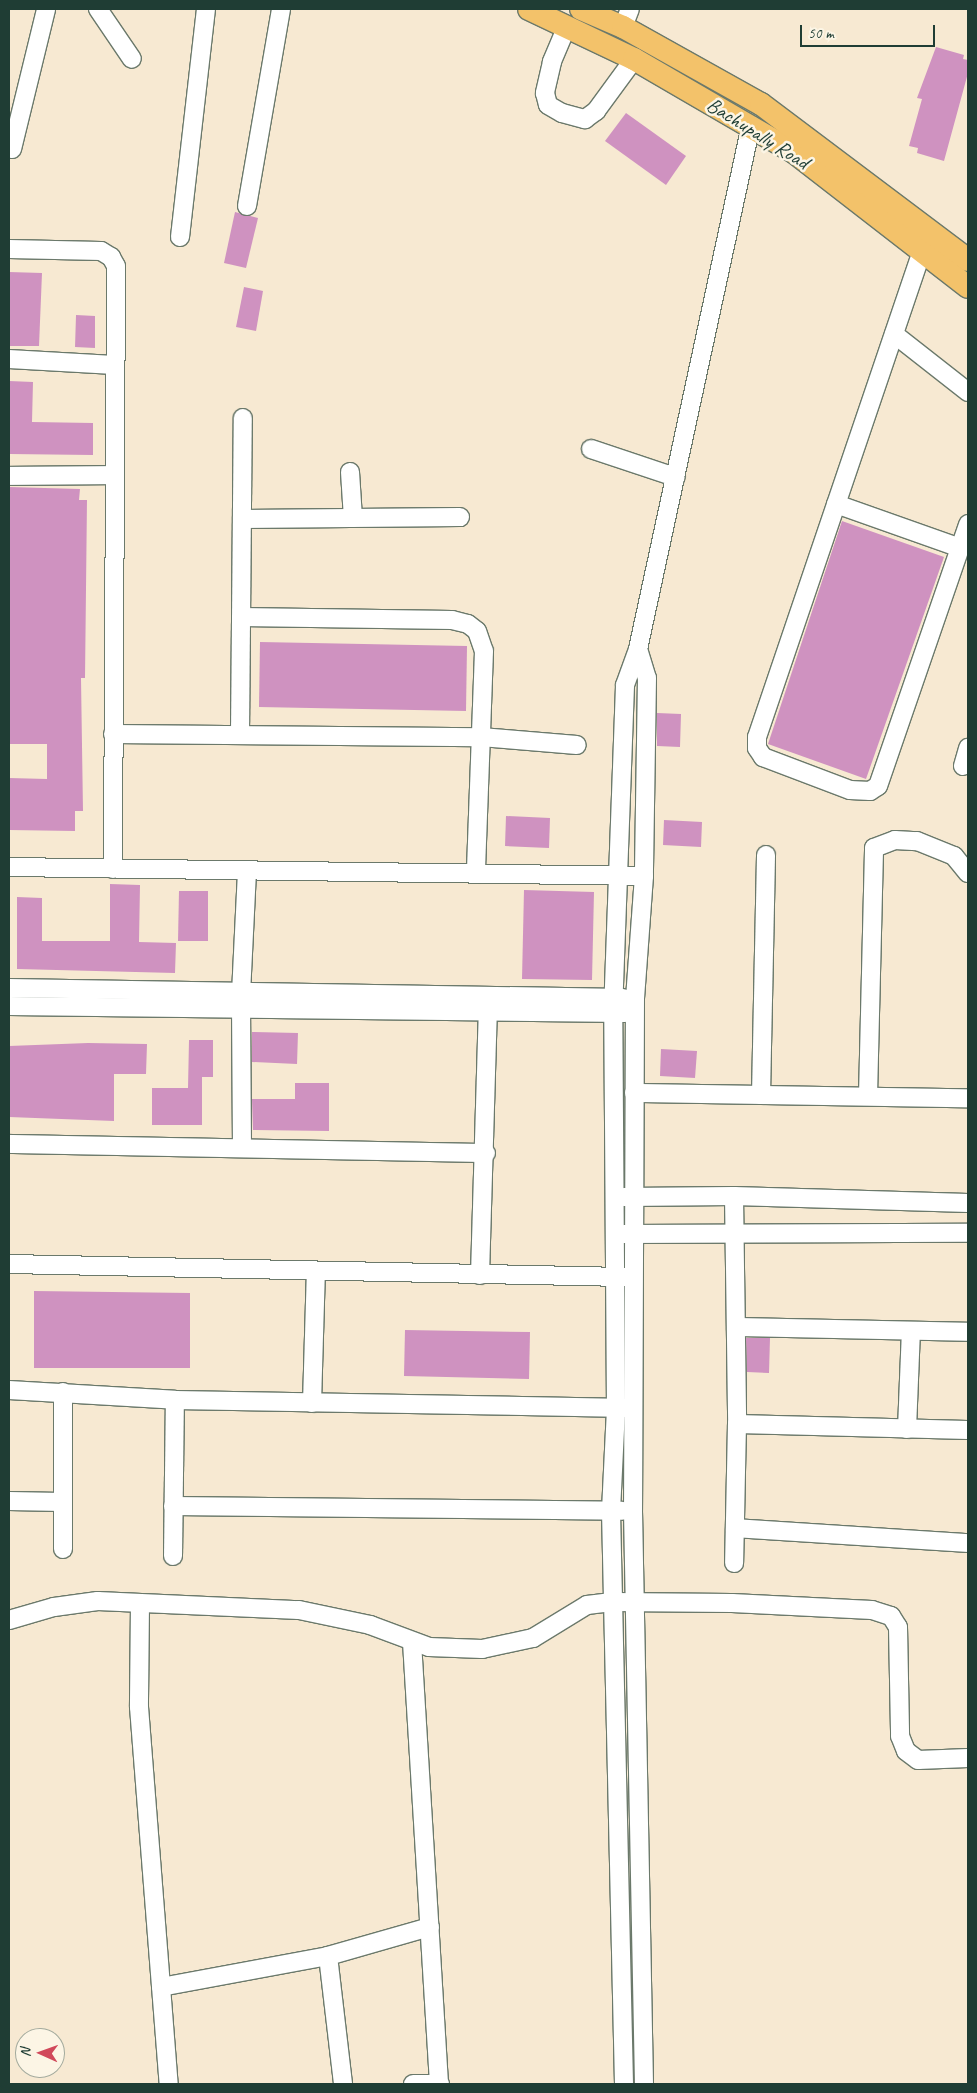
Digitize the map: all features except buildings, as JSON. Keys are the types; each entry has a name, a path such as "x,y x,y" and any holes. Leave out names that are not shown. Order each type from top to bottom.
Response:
{"main road":[{"name":"Bachupally Road","path":"530,9 634,59 751,125 794,152 968,287"},
{"name":"Bachupally Road","path":"581,9 626,18 761,104 968,260"}],"street":[{"path":"12,149 46,9"},
{"path":"98,9 132,59"},
{"path":"180,237 206,9"},
{"path":"247,206 281,9"},
{"path":"567,26 552,62 545,93 548,105 562,114 573,119 585,119 596,112 634,59"},
{"path":"624,2084 611,1511 616,1408 614,1233 616,1197 613,1006 625,685 638,649 751,125"},
{"path":"9,249 87,250 111,257 118,279 114,365 112,869"},
{"path":"922,251 757,737 757,748 763,757 850,790 870,791 878,786 968,524"},
{"path":"894,334 968,392"},
{"path":"9,360 114,365"},
{"path":"240,735 243,418"},
{"path":"591,449 675,477"},
{"path":"350,472 353,518"},
{"path":"9,476 114,475"},
{"path":"836,504 960,548"},
{"path":"242,519 460,517"},
{"path":"241,617 452,620 468,624 477,631 484,652 476,874"},
{"path":"638,649 647,678 644,876 635,1006 636,1198 633,1602 644,2084"},
{"path":"113,734 481,737 578,745"},
{"path":"963,766 968,748"},
{"path":"868,1096 874,848 895,840 917,841 954,856 968,872"},
{"path":"761,1095 766,855"},
{"path":"9,867 644,876"},
{"path":"242,1148 241,1002 247,870"},
{"path":"9,988 241,1002"},
{"path":"9,1006 241,1002 635,1006"},
{"path":"480,1275 486,1153 489,1005"},
{"path":"634,1093 968,1098"},
{"path":"9,1144 486,1153"},
{"path":"616,1197 734,1196 968,1203"},
{"path":"734,1196 737,1424 734,1563"},
{"path":"614,1233 635,1235 968,1233"},
{"path":"9,1264 635,1277"},
{"path":"312,1402 316,1271"},
{"path":"736,1327 968,1332"},
{"path":"907,1428 911,1331"},
{"path":"9,1390 175,1400 635,1408"},
{"path":"63,1392 63,1549"},
{"path":"173,1556 175,1400"},
{"path":"737,1424 968,1430"},
{"path":"9,1501 62,1502"},
{"path":"174,1506 633,1511"},
{"path":"735,1528 968,1543"},
{"path":"9,1620 54,1607 98,1601 314,1612 370,1625 428,1648 459,1649 507,1645 549,1630 587,1605 612,1602 850,1609 891,1616 898,1627 900,1736 906,1751 918,1760 968,1758"},
{"path":"140,1604 139,1707 169,2084"},
{"path":"412,1642 440,2083 413,2084"},
{"path":"161,1987 328,1956 430,1927"},
{"path":"328,1956 343,2084"}]}
